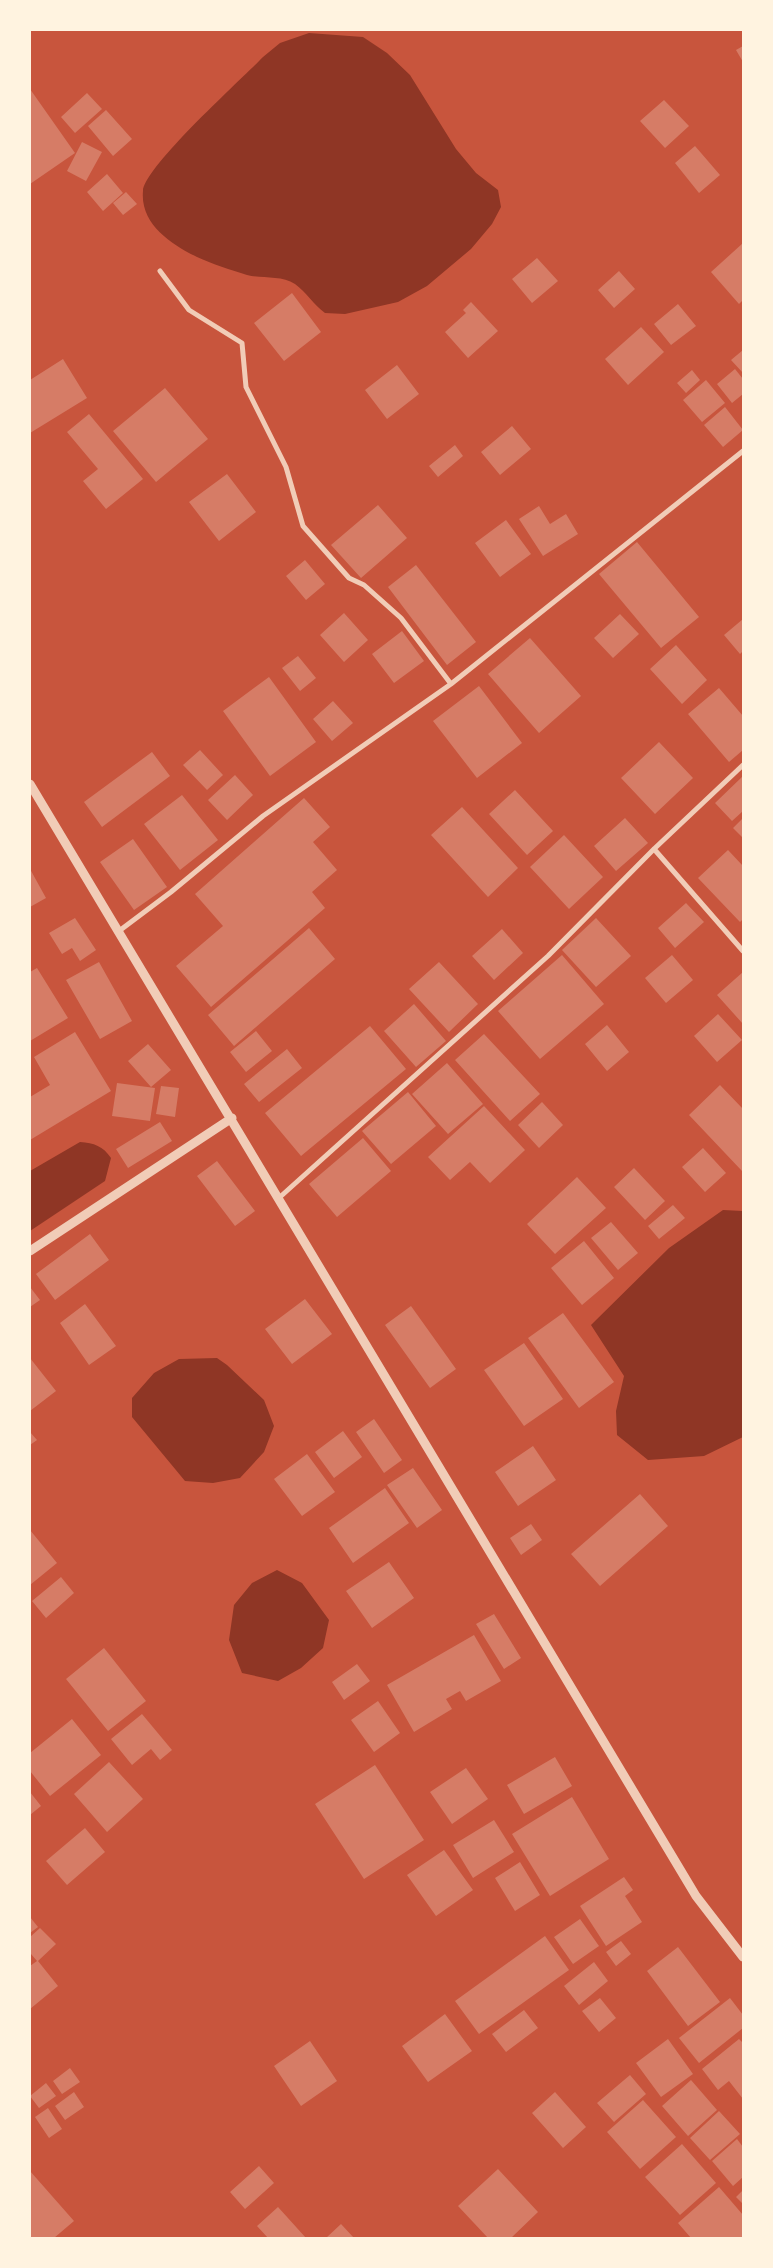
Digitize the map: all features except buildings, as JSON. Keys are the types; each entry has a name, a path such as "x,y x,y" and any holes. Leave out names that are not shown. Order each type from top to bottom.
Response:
{"street":[{"path":"160,271 189,310 242,343 246,387 286,467 303,526 349,578 364,585 401,618 451,684"},
{"path":"119,931 171,892 263,816 451,684 743,452"},
{"path":"280,1197 548,956 654,849 743,765"},
{"path":"30,784 280,1197 696,1896 743,1957"},
{"path":"654,849 743,952"},
{"path":"30,1250 232,1118"}],"shaded area":[{"path":"309,33 363,37 387,53 410,75 456,149 476,173 498,190 501,207 492,224 471,249 427,286 398,302 345,314 325,313 299,287 290,281 247,275 209,262 177,246 152,223 143,203 143,191 148,179 159,163 216,103 280,43"},
{"path":"80,1142 98,1146 111,1158 105,1181 30,1231 30,1171"},
{"path":"723,1210 743,1211 743,1437 704,1456 648,1460 617,1435 616,1411 624,1376 591,1325 669,1248"},
{"path":"217,1358 264,1400 274,1426 264,1452 240,1478 213,1483 185,1481 132,1417 132,1398 154,1373 179,1359"},
{"path":"277,1570 302,1583 329,1620 323,1648 301,1668 278,1681 242,1673 229,1640 234,1605 252,1583"}]}
